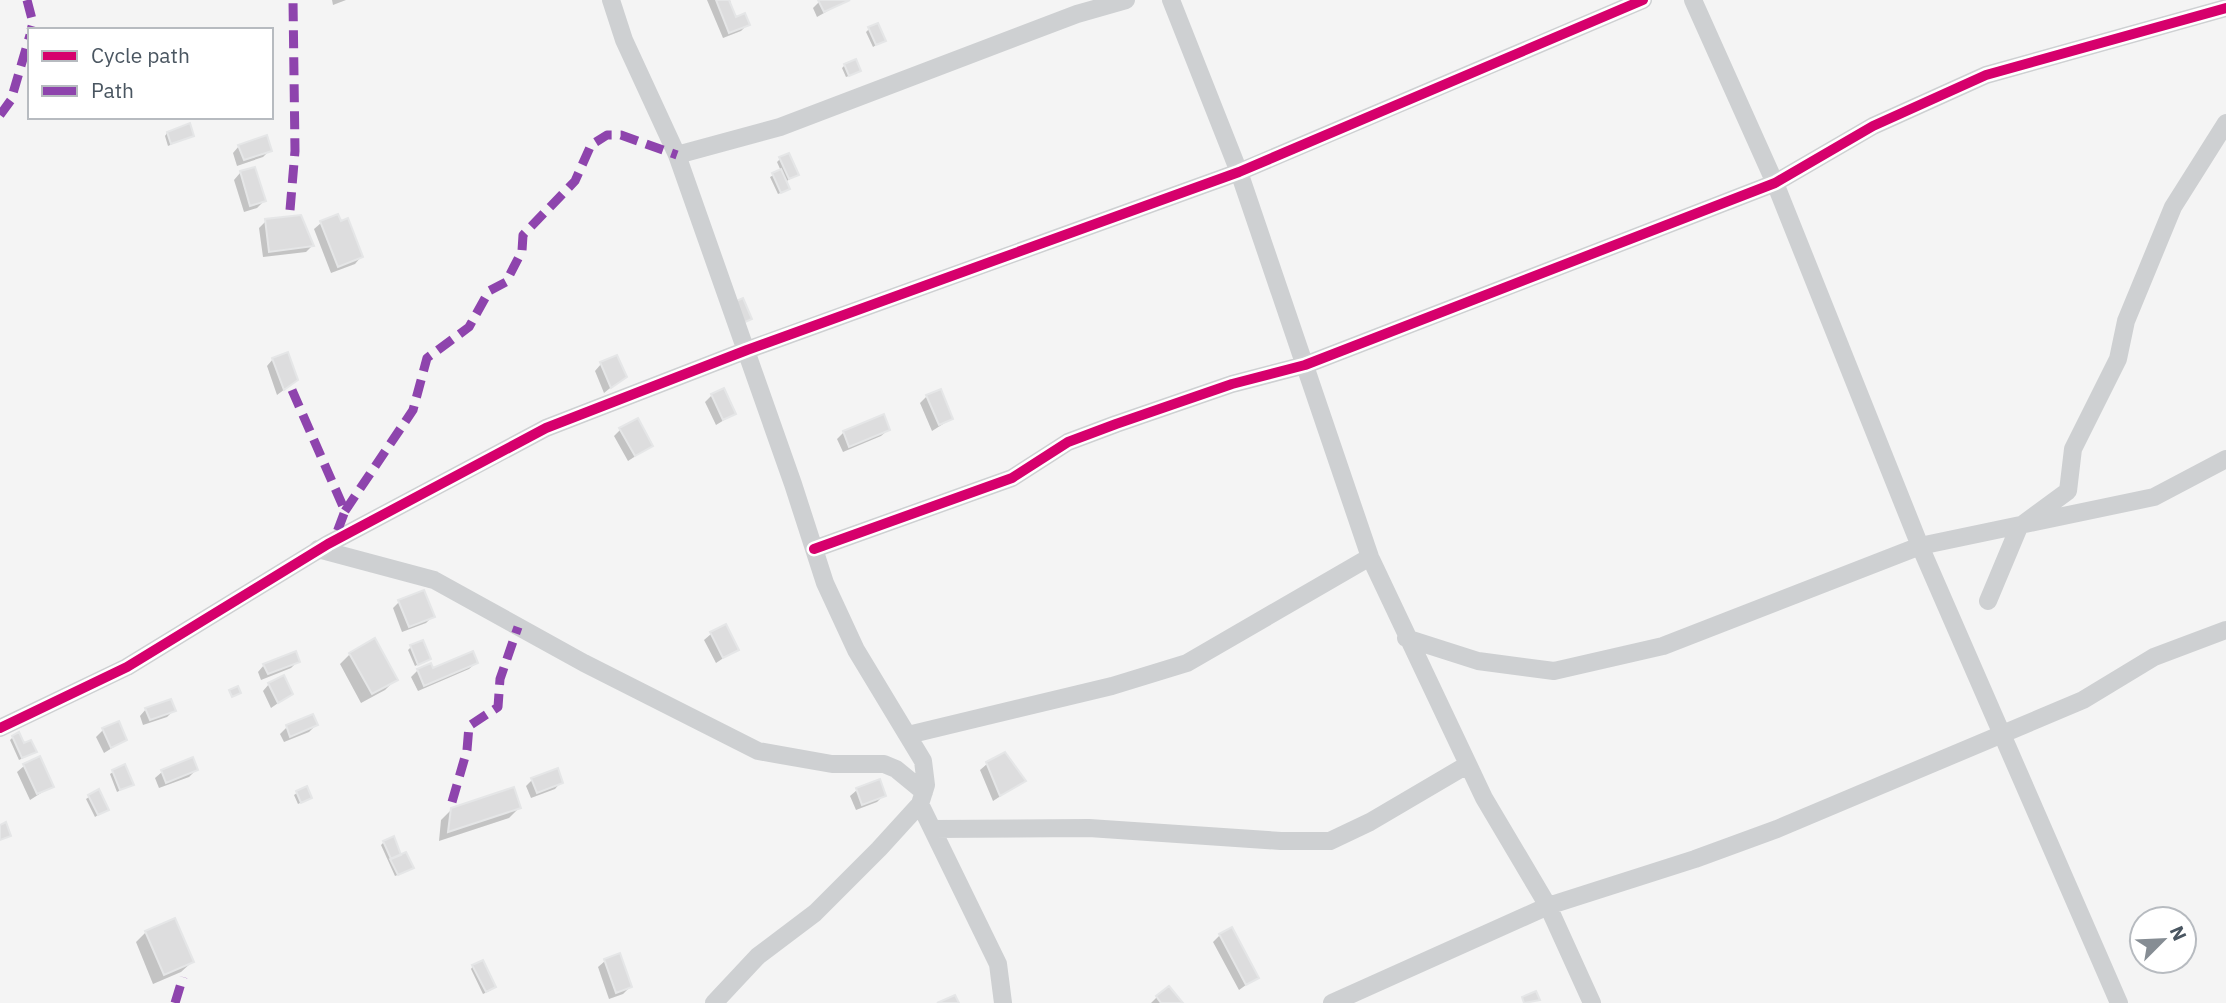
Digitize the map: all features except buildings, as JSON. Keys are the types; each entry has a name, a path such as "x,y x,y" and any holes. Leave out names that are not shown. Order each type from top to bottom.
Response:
{"street":[{"path":"611,0 624,40 677,155 840,620 923,761 922,798 933,828 998,964 1003,1003"},
{"path":"677,155 780,127 1077,14 1126,0"},
{"path":"1171,0 1239,172 1370,557 1467,765 1548,906 1592,1003"},
{"path":"0,728 127,667 318,550 546,428 747,350 1239,172 1643,0"},
{"path":"1693,0 1775,183 1920,546 2119,1003"},
{"path":"814,549 1012,478 1068,442 1115,424 1232,384 1305,365 1775,183 1872,125 1986,75 2226,8"},
{"path":"1988,601 2019,527 2068,491 2073,449 2118,359 2126,321 2173,207 2226,123"},
{"path":"1406,638 1478,661 1554,671 1663,646 1920,546 2154,497 2226,460"},
{"path":"318,550 433,580 584,663 758,751 832,764 884,764 922,798"},
{"path":"908,735 1112,686 1187,663 1370,557"},
{"path":"1332,1003 1548,906 1695,859 1777,829 2082,699 2154,657 2226,630"},
{"path":"933,828 1089,828 1281,841 1330,841 1370,822 1467,765"},
{"path":"714,1003 758,956 815,913 922,798"}],"marked path":[{"path":"27,0 33,23 32,28"},
{"path":"290,210 295,151 293,0"},
{"path":"0,115 11,100 28,42"},
{"path":"345,511 413,410 427,358 469,327 489,291 506,282 522,251 523,235 575,181 591,145 607,135 621,135 677,155"},
{"path":"292,390 345,511 334,540"},
{"path":"452,802 467,750 469,726 498,707 500,679 518,627"},
{"path":"175,1003 183,977"}],"cycle path":[{"path":"0,728 127,667 328,544 546,428 747,350 1239,172 1643,0"},
{"path":"814,549 1012,478 1068,442 1232,384 1305,365 1775,183 1873,126 1986,75 2226,8"}]}
